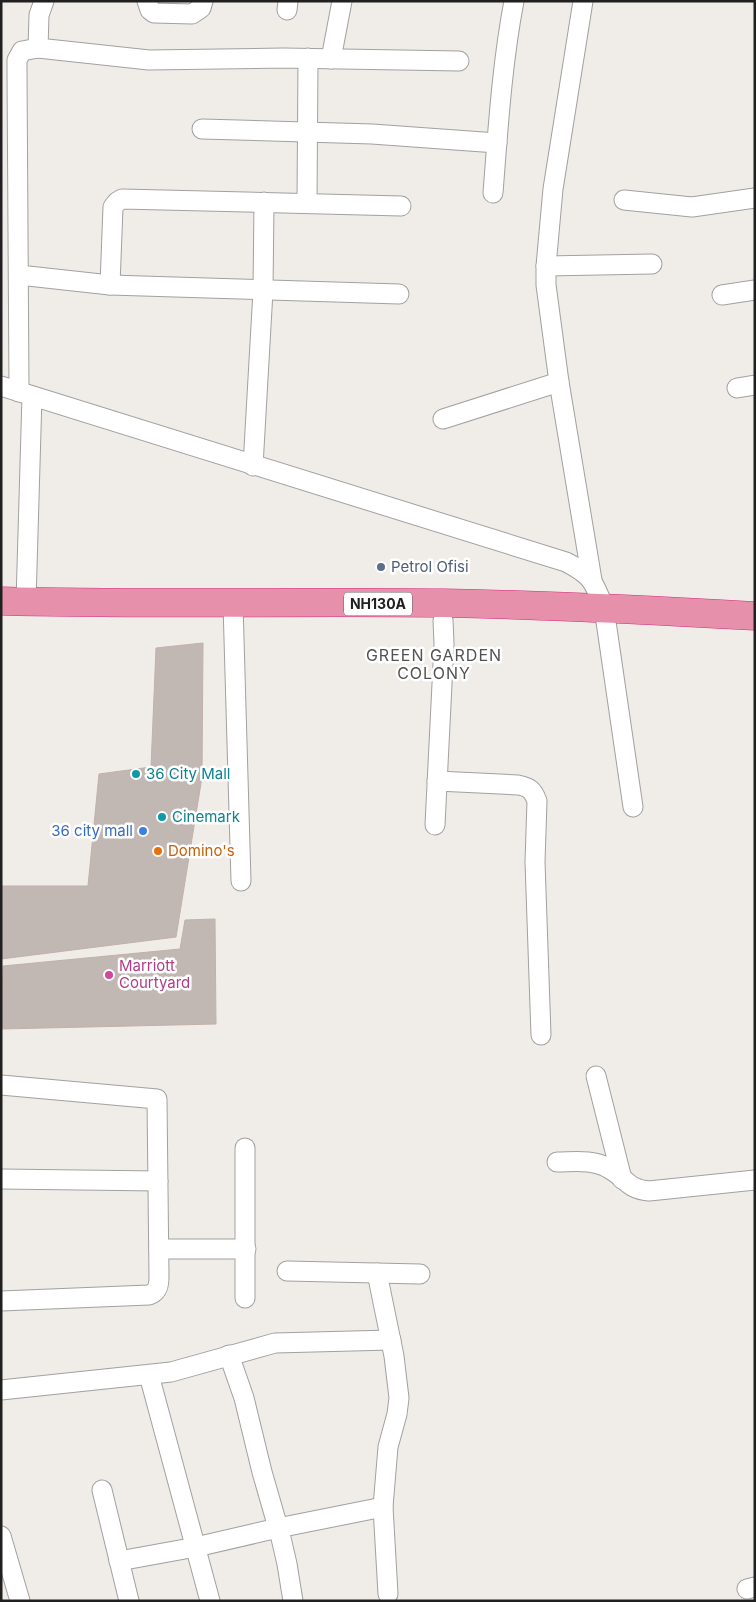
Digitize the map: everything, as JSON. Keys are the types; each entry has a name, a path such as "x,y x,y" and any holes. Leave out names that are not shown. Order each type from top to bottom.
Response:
{"highway":[{"name":"NH130A","path":"14,602 443,620 605,616 755,616"},
{"name":"NH130A","path":"1,617 444,603 755,630"}],"street":[{"path":"38,48 39,15 44,1"},
{"path":"147,1 150,10 154,13 192,14 201,8 203,1"},
{"path":"331,59 342,1"},
{"path":"493,193 508,33 514,1"},
{"path":"583,1 552,188 546,285 559,382 592,580 605,616 632,807"},
{"path":"14,602 26,394 19,275 17,60 20,53 25,50 38,48 148,60 308,58 459,61"},
{"path":"307,203 308,58"},
{"path":"202,129 372,134 497,143"},
{"path":"624,200 692,207 755,198"},
{"path":"110,285 113,207 119,200 401,206"},
{"path":"253,466 263,291 264,202"},
{"path":"546,266 652,264"},
{"path":"19,275 110,285 399,294"},
{"path":"722,295 755,290"},
{"path":"443,419 559,382"},
{"path":"1,386 566,562 586,574 592,580"},
{"path":"233,611 241,881"},
{"path":"435,825 444,644 443,620"},
{"path":"437,781 518,785 530,788 537,801 535,862 541,1036"},
{"path":"596,1076 622,1179"},
{"path":"1,1085 157,1099 159,1284 155,1292 150,1295 1,1301"},
{"path":"245,1148 245,1298"},
{"path":"557,1162 596,1163 608,1168 634,1188 649,1191 755,1180"},
{"path":"1,1179 158,1181"},
{"path":"158,1249 246,1250"},
{"path":"287,1271 420,1274"},
{"path":"377,1273 391,1340 399,1398 397,1414 388,1447 384,1507 388,1594"},
{"path":"1,1390 149,1375 182,1369 267,1345 285,1342 391,1340"},
{"path":"229,1356 244,1398 278,1528 287,1564 293,1601"},
{"path":"149,1375 210,1601"},
{"path":"102,1490 129,1601"},
{"path":"119,1561 196,1548 278,1528 384,1507"},
{"path":"1,1536 20,1601"}],"building":[{"name":"36 city mall","path":"203,643 202,777 176,937 1,959 1,886 88,886 99,774 151,767 156,648"},
{"name":"Marriott Courtyard","path":"215,919 216,1024 1,1029 3,966 180,949 185,920"}],"place":[{"name":"Petrol Ofisi","path":"381,567"},
{"name":"36 City Mall","path":"136,774"},
{"name":"Cinemark","path":"162,817"},
{"name":"36 city mall","path":"143,831"},
{"name":"Domino's","path":"158,851"},
{"name":"Marriott Courtyard","path":"109,975"}],"district":[{"name":"GREEN GARDEN COLONY","path":"434,664"}]}
